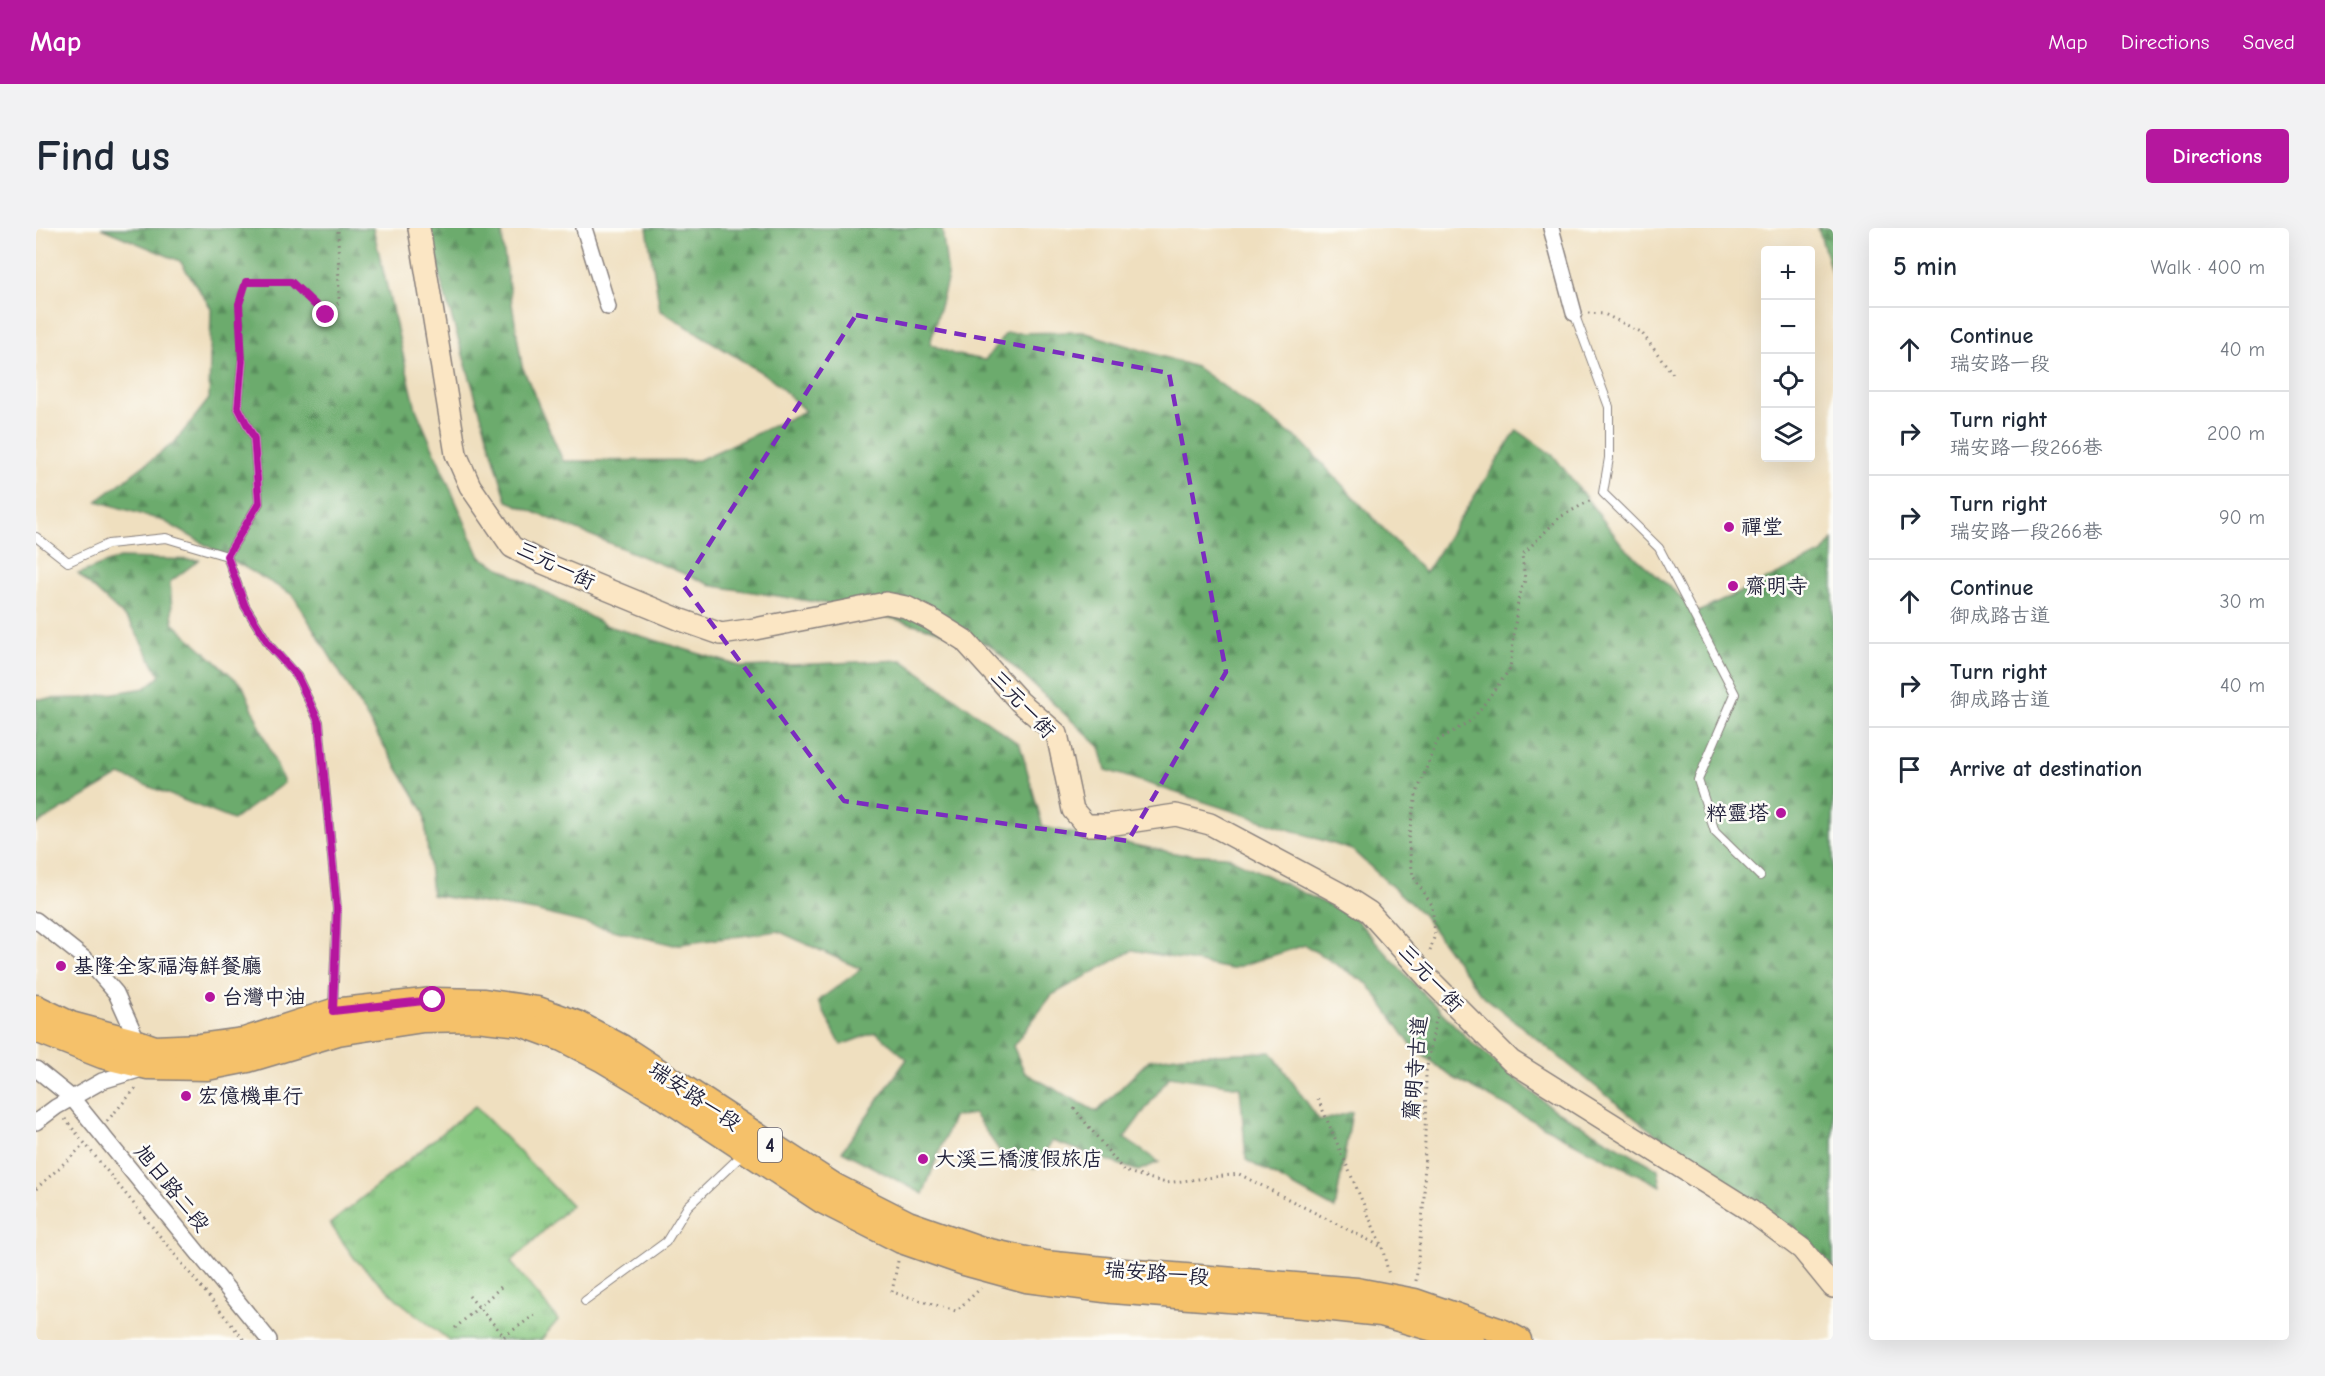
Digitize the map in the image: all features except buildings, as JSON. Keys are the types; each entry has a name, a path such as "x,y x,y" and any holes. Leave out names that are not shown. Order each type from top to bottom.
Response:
{"main road":[{"name":"瑞安路一段","path":"36,1030 102,1056 142,1055 244,1040 333,1011 433,1000 484,1001 538,1009 577,1023 622,1047 822,1201 901,1242 1026,1280 1112,1291 1381,1314 1472,1340"},
{"name":"瑞安路一段","path":"36,1007 142,1055 207,1068 248,1060 338,1033 423,1020 476,1019 521,1024 562,1039 601,1059 750,1144 908,1223 985,1250 1045,1263 1357,1290 1405,1299 1504,1332 1519,1340"}],"street":[{"name":"三元一街","path":"419,228 456,454 470,486 512,547 543,563 681,620 721,633 755,629 886,603 906,607 930,619 964,640 1020,702 1057,734 1073,810 1086,825 1108,825 1176,815 1210,824 1341,894 1370,912 1428,978 1511,1061 1751,1211 1802,1249 1833,1287"},
{"path":"585,228 608,307"},
{"path":"1551,228 1574,313"},
{"path":"36,920 90,963 116,993 142,1055 56,1107 36,1122"},
{"name":"旭日路二段","path":"36,1069 72,1098 269,1340"}],"lane":[{"path":"1574,313 1609,407 1609,458 1603,493 1659,548 1735,694 1698,780 1715,832 1760,876"},
{"path":"227,556 259,503 254,438 238,407 242,362"},
{"path":"36,537 68,562 108,544 166,538 227,556"},
{"path":"227,556 245,606 270,646 297,676 319,722 337,909 333,1011"},
{"path":"585,1301 666,1242 688,1206 750,1144"}],"path":[{"path":"242,362 239,304 246,282 291,282 326,315 339,302 338,228"},
{"path":"1574,313 1604,314 1641,332 1673,374"},
{"path":"1428,978 1430,948 1435,934 1432,905 1413,876 1408,839 1416,795 1426,766 1437,741 1472,720 1510,669 1518,600 1525,580 1522,555 1560,517 1603,493"},
{"name":"齋明寺古道","path":"1405,1299 1424,1199 1426,1072 1438,1017 1435,1007"},
{"path":"1318,1099 1405,1299"},
{"path":"56,1107 244,1340"},
{"path":"1074,1108 1124,1171 1166,1183 1239,1174 1382,1247"},
{"path":"901,1242 892,1292 956,1311 998,1273"},
{"path":"455,1328 501,1287"},
{"path":"469,1296 504,1336"},
{"path":"499,1340 536,1314"}],"highlighted area":[{"path":"856,315 1169,373 1226,672 1128,841 844,801 683,585"}],"green space":[{"path":"101,228 373,228 416,409 480,557 605,625 743,667 902,660 1020,745 1043,827 1180,854 1226,856 1354,917 1415,985 1472,1043 1553,1109 1658,1169 1661,1186 1584,1148 1452,1077 1413,1048 1368,984 1305,945 1231,969 1133,950 1052,995 1013,1046 1025,1073 1097,1112 1149,1060 1183,1055 1271,1052 1320,1121 1352,1112 1335,1209 1246,1160 1240,1087 1170,1076 1124,1138 1159,1162 1138,1171 1052,1141 1035,1168 1008,1163 974,1114 953,1117 923,1194 842,1151 907,1059 876,1032 841,1045 818,1001 861,969 778,931 674,945 535,911 432,895 424,812 293,595 164,521 97,501 175,442 209,399 211,308 180,261"},
{"path":"428,228 502,228 522,366 563,461 699,460 805,411 772,379 660,310 647,228 942,228 948,277 930,344 953,354 985,360 1006,333 1083,332 1196,367 1302,442 1425,573 1517,430 1554,456 1623,546 1698,612 1823,553 1833,540 1833,1267 1642,1124 1480,993 1422,914 1352,850 1106,770 1100,747 990,645 854,608 714,586 507,501 441,282"},
{"path":"1818,228 1833,228 1833,277"},
{"path":"119,558 199,560 170,582 173,623 243,686 284,783 233,820 120,775 36,825 36,699 84,698 145,688 160,676 130,622 78,574"},
{"path":"475,1106 571,1205 511,1262 558,1320 541,1340 449,1340 400,1302 355,1259 330,1224"}],"place":[{"name":"禪堂","path":"1729,527"},
{"name":"齋明寺","path":"1733,586"},
{"name":"粹靈塔","path":"1781,813"},
{"name":"基隆全家福海鮮餐廳","path":"61,966"},
{"name":"台灣中油","path":"210,997"},
{"name":"宏億機車行","path":"186,1096"},
{"name":"大溪三橋渡假旅店","path":"923,1159"}],"route":[{"path":"326,315 291,282 246,282 239,304 242,362 238,407 254,438 259,503 227,556 245,606 270,646 297,676 319,722 337,909 333,1011 433,1000"}]}
